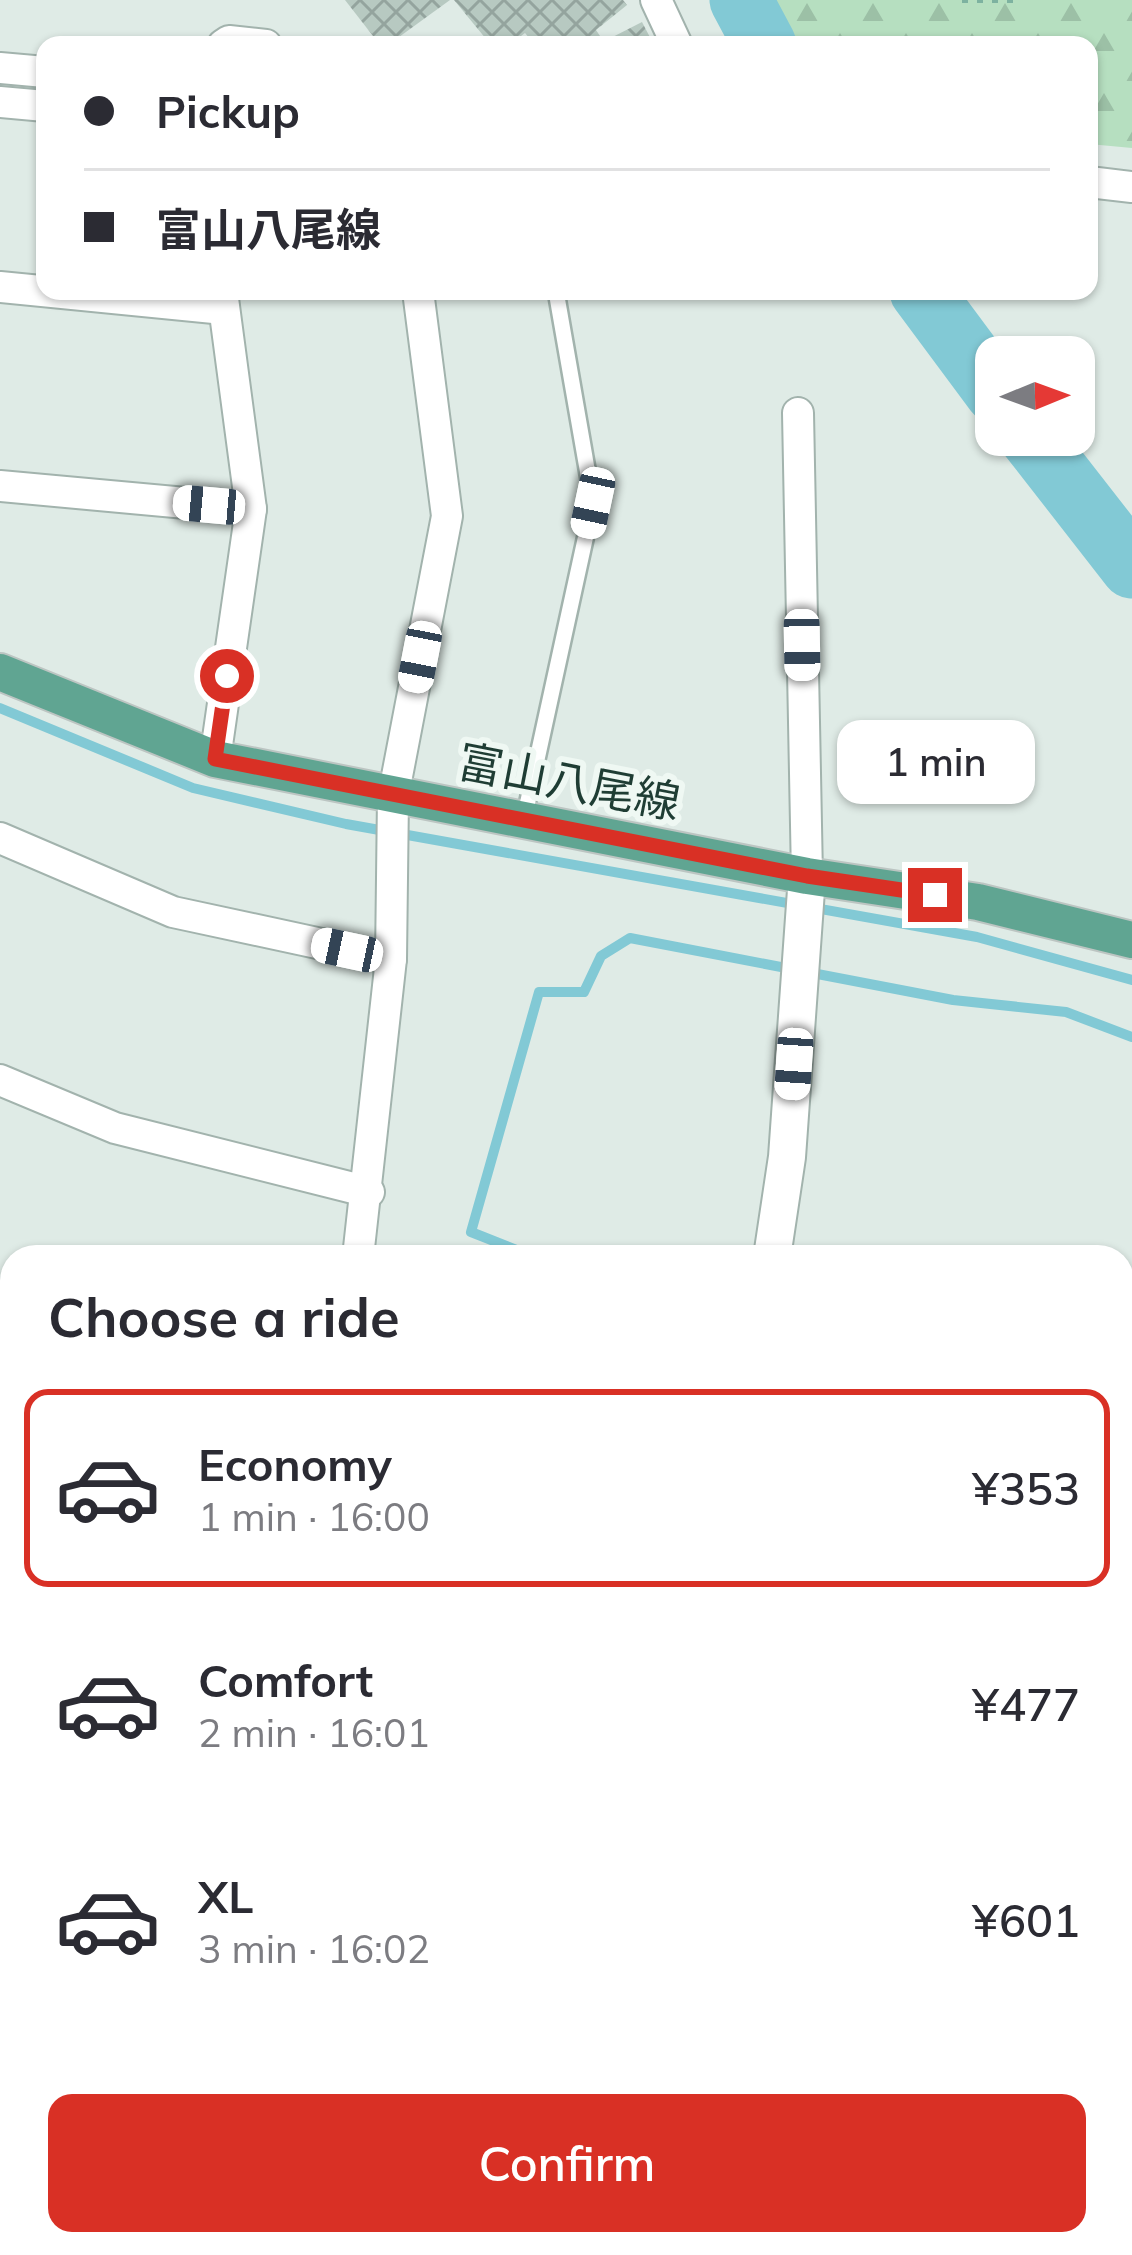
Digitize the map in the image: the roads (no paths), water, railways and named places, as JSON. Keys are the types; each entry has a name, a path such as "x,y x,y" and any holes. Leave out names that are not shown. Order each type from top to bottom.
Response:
{"main road":[{"name":"富山八尾線","path":"0,672 215,759 807,876 979,902 1132,940"}],"street":[{"path":"656,0 673,36"},
{"path":"0,68 36,71"},
{"path":"0,102 36,105"},
{"path":"1098,183 1132,187"},
{"path":"0,286 36,288"},
{"path":"215,759 251,509 223,300"},
{"path":"360,1245 391,959 393,797 447,516 419,300"},
{"path":"774,1245 787,1157 807,876 799,413"},
{"path":"0,486 251,509"},
{"path":"0,838 173,912 391,959"},
{"path":"0,1080 115,1128 369,1192"}],"lane":[{"path":"523,822 593,503 558,300"}],"waterway":[{"path":"741,0 760,36"},
{"path":"928,300 975,364"},
{"path":"1045,456 1132,567"},
{"path":"0,708 193,788 346,824 977,937 1132,980"},
{"path":"504,1245 471,1232 539,992 584,992 601,956 630,938 953,1000 1066,1012 1132,1037"}]}
